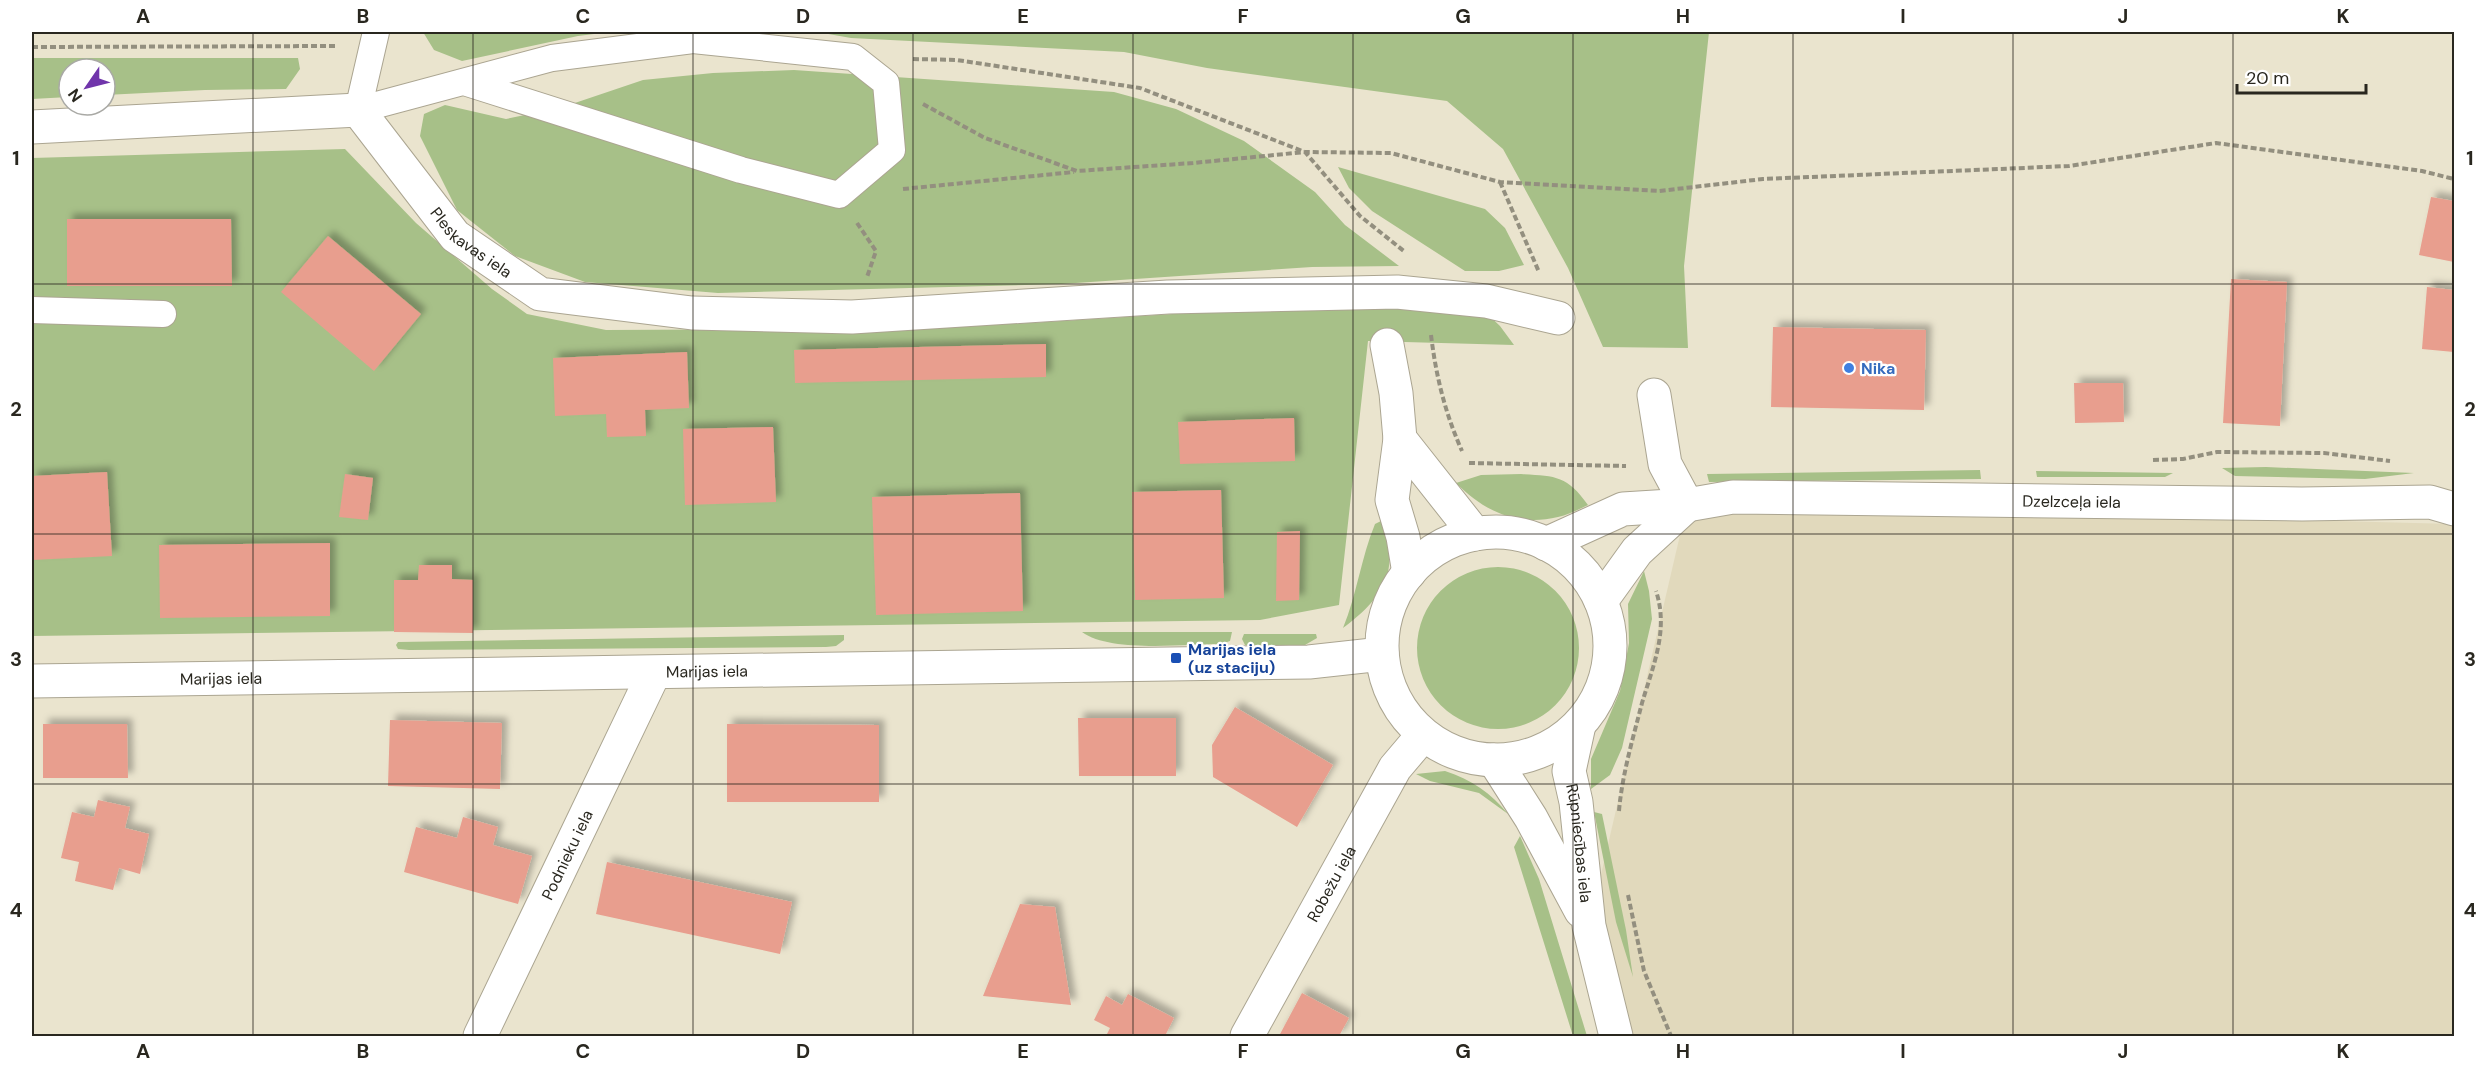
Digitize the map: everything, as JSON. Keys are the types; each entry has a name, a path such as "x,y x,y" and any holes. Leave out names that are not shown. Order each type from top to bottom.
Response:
{"street":[{"path":"32,127 358,110"},
{"name":"Pleskavas iela","path":"358,110 455,236 540,294 692,313 852,317 1168,297 1397,292 1486,301 1558,318"},
{"path":"1387,345 1396,393 1400,439 1392,500 1403,537 1408,573"},
{"path":"1601,601 1637,551 1687,505 1665,464 1654,395"},
{"path":"1400,439 1475,534"},
{"name":"Dzelzceļa iela","path":"1546,544 1623,509 1687,505 1733,497 2302,504 2430,502 2454,509"},
{"path":"1501,532 1525,536 1546,544 1570,559 1587,578 1601,601 1608,626 1610,652 1606,678 1596,702 1579,725 1562,740 1539,752 1514,760 1462,756 1438,746 1423,735 1401,711 1389,689 1382,654 1382,639 1386,614 1395,591 1408,573 1429,553 1451,541 1475,534 1501,532"},
{"name":"Marijas iela","path":"32,681 1309,662 1382,654"},
{"name":"Podnieku iela","path":"480,1036 654,673"},
{"name":"Rūpniecības iela","path":"1579,725 1569,771 1576,802 1589,926 1616,1036"},
{"name":"Robežu iela","path":"1246,1036 1395,768 1423,735"},
{"name":"Rūpniecības iela","path":"1494,760 1531,818 1589,926"}],"lane":[{"path":"374,38 358,110 552,58 693,40 853,57 886,83 892,150 839,195 741,170 464,82"},
{"path":"32,310 164,314"}],"path":[{"path":"32,47 374,38"},
{"path":"853,57 957,60 1140,88 1305,152 1360,216 1412,257"},
{"path":"886,83 985,138 1077,171"},
{"path":"898,189 1077,171 1193,164 1305,152 1391,153 1500,182 1659,191 1763,179 2070,166 2216,143 2422,171 2454,179"},
{"path":"1500,182 1558,318"},
{"path":"839,195 876,250 852,317"},
{"path":"1436,374 1448,419 1462,452"},
{"path":"2183,459 2217,452 2312,453 2392,461"},
{"path":"1467,463 1632,466"},
{"path":"1618,820 1621,791 1643,702 1657,658 1662,608 1654,586"},
{"path":"1628,894 1644,971 1671,1036"}],"shaded area":[{"path":"1687,505 2454,524 2454,1036 1603,1036 1589,926"}],"green space":[{"path":"423,32 610,32 578,36 462,61 434,50"},
{"path":"817,32 1709,32 1684,266 1688,348 1603,347 1568,268 1503,149 1447,101 1207,68 1124,52 851,38"},
{"path":"32,58 57,58 57,98 32,99"},
{"path":"117,58 298,58 300,69 286,89 117,94"},
{"path":"794,70 1114,92 1176,109 1244,141 1315,192 1345,225 1399,266 1312,267 1061,284 718,293 585,282 515,256 457,210 420,136 424,114 445,105 506,119 563,107 643,80 713,73"},
{"path":"345,149 416,223 492,289 527,314 606,330 827,329 1029,323 1363,302 1482,309 1500,326 1514,345 1368,341 1339,605 1260,620 32,636 32,158"},
{"path":"1338,167 1485,209 1505,228 1524,265 1499,271 1465,271 1372,211 1349,188"},
{"path":"2266,467 2414,473 2365,479 2235,476 2222,468"},
{"path":"1980,470 1981,479 1709,482 1707,474"},
{"path":"2036,471 2173,473 2165,477 2037,477"},
{"path":"1481,475 1543,475 1559,479 1573,488 1588,505 1558,517 1543,520 1515,518 1478,502 1456,483"},
{"path":"1383,520 1389,555 1387,576 1378,594 1358,616 1343,628 1370,537 1375,524"},
{"path":"1498,567 1514,568 1529,573 1556,590 1573,617 1578,632 1578,664 1573,679 1556,706 1529,723 1514,728 1498,729 1482,728 1467,723 1440,706 1423,679 1418,664 1417,648 1418,632 1423,617 1440,590 1467,573 1482,568"},
{"path":"1644,571 1652,619 1622,748 1610,775 1591,789 1591,759 1620,691 1629,643 1628,604"},
{"path":"1082,632 1232,632 1230,641 1221,644 1148,646 1110,643"},
{"path":"1244,634 1316,634 1317,638 1305,645 1245,645 1242,639"},
{"path":"844,635 844,640 836,646 826,647 409,650 398,649 396,645 398,642"},
{"path":"1445,771 1480,788 1508,814 1479,793 1430,781 1416,774"},
{"path":"1594,812 1602,814 1626,930 1633,977 1616,922"},
{"path":"1520,836 1539,879 1587,1036 1573,1036 1514,847"}],"building":[{"path":"2431,197 2454,201 2454,262 2419,255"},
{"path":"67,219 231,219 232,286 67,286"},
{"path":"328,236 421,314 374,371 281,292"},
{"path":"2231,279 2287,282 2280,426 2223,423"},
{"path":"2427,287 2454,290 2454,352 2422,349"},
{"name":"Nika","path":"1773,327 1926,330 1924,410 1771,407"},
{"path":"1046,344 1046,377 795,383 794,350"},
{"path":"687,352 689,408 645,410 646,436 607,437 606,414 555,416 553,358"},
{"path":"2074,383 2123,383 2124,422 2075,423"},
{"path":"1294,418 1295,461 1180,464 1178,422"},
{"path":"773,427 776,502 685,505 683,429"},
{"path":"107,472 112,556 32,560 32,476"},
{"path":"345,474 373,478 368,520 339,517"},
{"path":"1221,490 1224,598 1135,600 1132,492"},
{"path":"1020,493 1023,611 876,615 872,497"},
{"path":"1300,531 1299,600 1276,601 1277,532"},
{"path":"330,543 330,616 160,618 159,545"},
{"path":"419,565 452,565 452,579 473,580 473,633 394,632 394,580 418,580"},
{"path":"1235,707 1333,765 1297,827 1213,777 1212,745"},
{"path":"1078,718 1176,718 1176,776 1079,776"},
{"path":"390,720 502,723 500,789 388,786"},
{"path":"43,724 127,724 128,778 43,778"},
{"path":"727,724 879,725 879,802 727,802"},
{"path":"98,800 130,807 125,828 149,834 140,874 119,868 113,890 75,881 79,862 61,858 72,812 94,817"},
{"path":"463,817 498,827 493,845 532,856 518,904 404,872 416,827 457,838"},
{"path":"607,862 792,902 780,954 596,914"},
{"path":"1020,904 1055,907 1071,1005 983,996"},
{"path":"1302,993 1349,1018 1339,1036 1279,1036"},
{"path":"1128,994 1174,1018 1165,1036 1106,1036 1110,1028 1094,1020 1106,996 1122,1005"}],"place":[{"name":"Nika","path":"1849,368"},
{"name":"Marijas iela (uz staciju)","path":"1176,658"}]}
